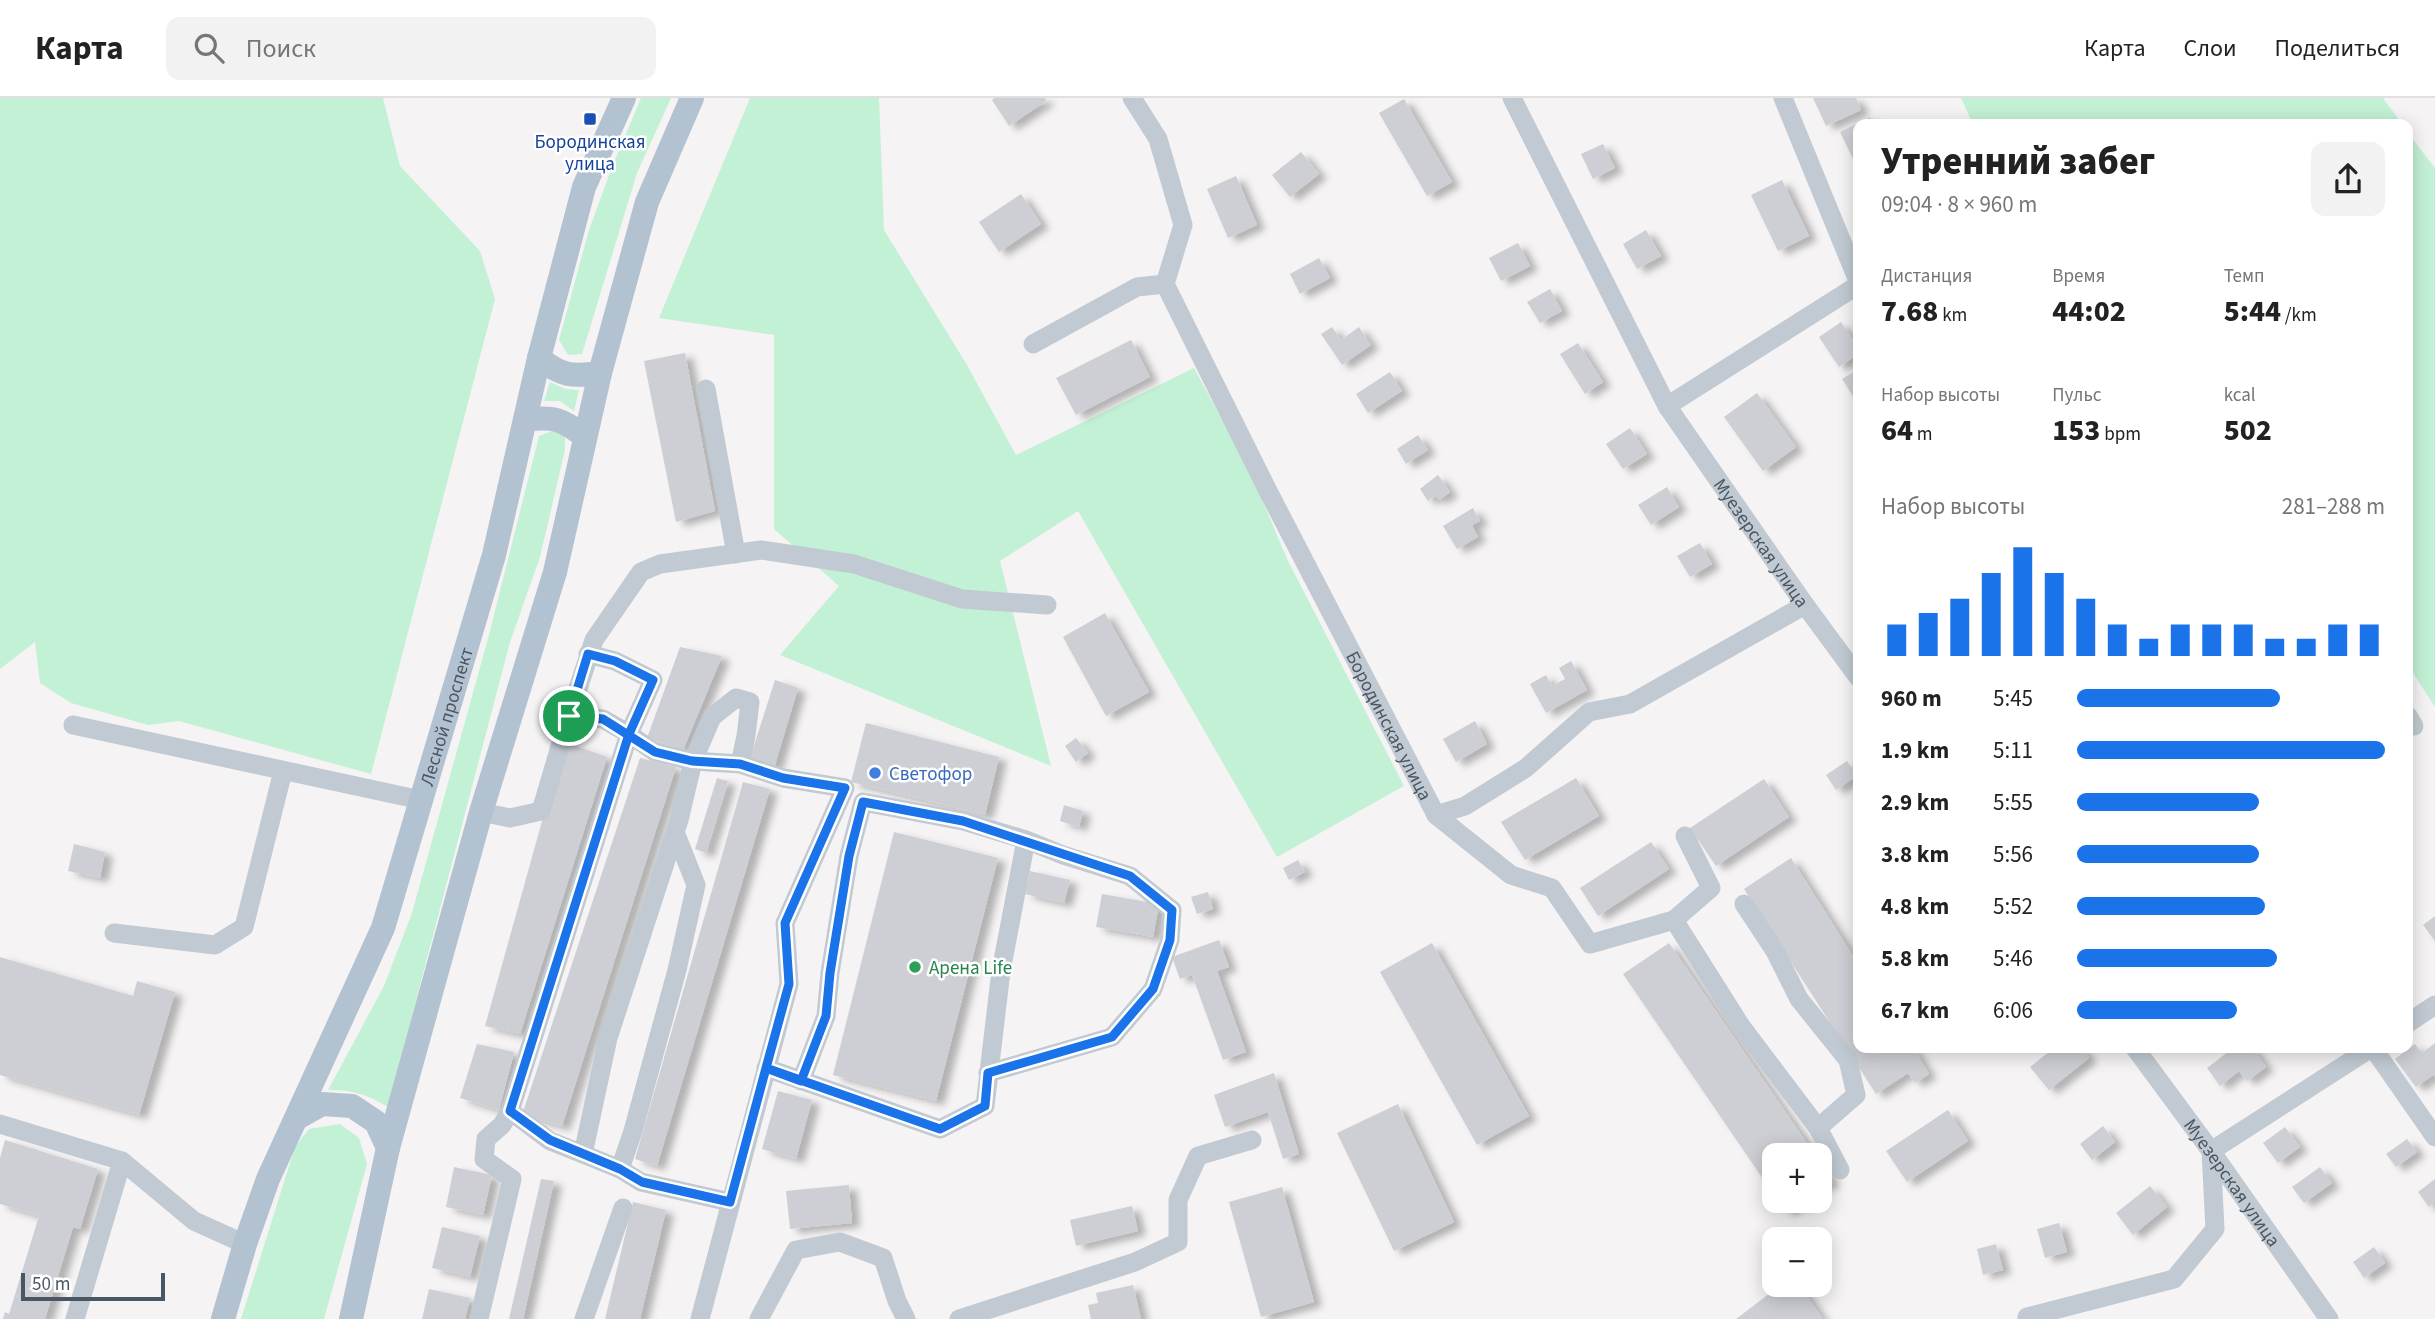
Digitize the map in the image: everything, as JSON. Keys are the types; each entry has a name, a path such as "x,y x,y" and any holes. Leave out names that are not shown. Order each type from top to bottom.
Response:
{"main road":[{"name":"Лесной проспект","path":"223,1319 268,1179 383,928 494,555 539,358 584,187 624,98"},
{"path":"351,1319 388,1149 481,812 555,572 600,373 647,202 692,98"},
{"path":"539,358 555,371 577,376 600,373"},
{"path":"525,420 547,417 568,423 585,437"},
{"path":"297,1118 322,1104 352,1106 376,1122 388,1149"}],"street":[{"name":"Муезерская улица","path":"1512,98 1667,406 1853,670"},
{"path":"1783,98 1853,271"},
{"path":"1032,344 1137,287 1165,284 1183,225 1158,139 1141,101"},
{"name":"Бородинская улица","path":"1165,284 1267,489 1436,815 1511,875 1552,888 1590,944 1674,920"},
{"path":"1667,406 1853,286"},
{"path":"706,389 736,554"},
{"path":"481,812 510,818 541,811 594,640 641,572 660,564 761,550 854,564 962,598 1046,605"},
{"path":"1436,815 1465,806 1526,768 1589,712 1630,704 1805,605"},
{"path":"479,1319 512,1179 484,1158 486,1139 502,1125 510,1111 629,734 653,680 615,661 588,654"},
{"path":"583,1154 608,1038 675,832 692,761 712,717 736,698 750,702 740,764"},
{"path":"569,716 603,719 655,752 692,761 740,764 783,778 845,788 785,923 789,984 700,1319"},
{"path":"73,724 421,800"},
{"path":"114,933 215,945 244,927 284,771"},
{"path":"801,1081 826,1016 830,973 849,856 863,802 963,821 1130,876 1172,910 1170,940 1153,989 1112,1037 988,1073"},
{"path":"620,1169 677,970 696,885 675,832"},
{"path":"1685,836 1711,888 1674,920 1741,1026 1818,1128 1840,1170"},
{"path":"766,1068 940,1129 985,1106 1001,971 1026,841"},
{"path":"1744,904 1774,951 1799,999 1848,1060 1856,1096 1818,1128"},
{"path":"2413,1020 2435,1005"},
{"name":"Муезерская улица","path":"2138,1053 2211,1151 2329,1319"},
{"path":"2026,1317 2174,1279 2215,1229 2211,1151 2364,1053"},
{"path":"2376,1053 2435,1137"},
{"path":"510,1111 550,1140 620,1169 642,1182 730,1202"},
{"path":"0,1124 121,1161 194,1221 245,1244"},
{"path":"959,1319 1135,1262 1178,1242 1178,1200 1198,1156 1252,1140"},
{"path":"75,1319 121,1161"},
{"path":"584,1319 623,1208"},
{"path":"759,1319 796,1250 839,1242 883,1258 906,1319"}],"green space":[{"path":"0,98 383,98 400,166 480,251 495,299 371,774 179,721 148,725 71,703 40,683 35,642 0,669"},
{"path":"641,98 671,98 637,173 582,354 568,355 559,340 589,230"},
{"path":"750,98 879,98 884,230 967,365 1016,455 1194,368 1251,473 1287,559 1404,786 1277,857 1078,511 1000,561 1051,766 780,655 839,586 774,529 774,335 659,318"},
{"path":"1961,98 2383,98 2398,119 1971,119"},
{"path":"2413,139 2435,168 2435,707 2413,673"},
{"path":"550,382 565,389 579,390 574,411 560,401 544,401"},
{"path":"555,430 565,434 565,450 540,557 510,642 388,1107 359,1094 328,1090 384,986 412,913 489,635 539,436"},
{"path":"340,1124 359,1138 367,1164 324,1319 241,1319 295,1147 309,1129"}],"building":[{"path":"1045,98 1046,101 1009,126 992,100"},
{"path":"1813,98 1856,98 1861,110 1826,126"},
{"path":"1404,99 1452,182 1427,196 1379,113"},
{"path":"1853,126 1853,159 1840,132"},
{"path":"1603,144 1615,168 1593,179 1581,154"},
{"path":"1301,152 1319,174 1290,197 1272,175"},
{"path":"1236,176 1257,225 1228,238 1207,189"},
{"path":"1782,180 1809,236 1778,251 1751,195"},
{"path":"1021,194 1041,224 999,252 979,222"},
{"path":"1646,230 1661,256 1637,269 1623,244"},
{"path":"1518,243 1530,266 1501,281 1489,258"},
{"path":"1319,258 1330,278 1300,294 1290,274"},
{"path":"1550,289 1562,311 1540,323 1527,302"},
{"path":"1841,322 1853,340 1853,357 1839,367 1819,337"},
{"path":"1332,327 1341,340 1359,327 1371,345 1342,365 1321,334"},
{"path":"1131,340 1150,377 1076,415 1056,378"},
{"path":"1578,343 1603,382 1585,394 1560,354"},
{"path":"685,353 715,511 676,522 644,361"},
{"path":"1390,372 1402,391 1368,413 1356,394"},
{"path":"1853,372 1853,396 1842,379"},
{"path":"1757,393 1796,447 1763,471 1724,417"},
{"path":"1630,428 1647,454 1623,469 1606,444"},
{"path":"1418,435 1428,450 1406,464 1397,449"},
{"path":"1438,475 1450,492 1439,500 1435,496 1428,501 1420,489"},
{"path":"1667,487 1679,507 1651,525 1638,505"},
{"path":"1473,508 1480,521 1472,525 1478,537 1457,549 1443,526"},
{"path":"1700,543 1712,564 1690,577 1677,556"},
{"path":"1105,613 1149,692 1106,716 1063,637"},
{"path":"680,647 722,656 683,750 647,738"},
{"path":"1571,661 1587,690 1546,713 1530,684 1546,675 1552,686 1565,679 1559,668"},
{"path":"775,680 798,688 774,768 749,761"},
{"path":"1475,721 1487,744 1456,762 1443,739"},
{"path":"866,723 999,757 985,815 851,782"},
{"path":"1076,738 1088,753 1076,762 1065,746"},
{"path":"564,742 607,757 520,1034 485,1026"},
{"path":"640,758 676,767 562,1126 522,1115"},
{"path":"1847,761 1853,770 1853,779 1836,790 1826,775"},
{"path":"717,778 728,781 706,853 695,849"},
{"path":"1576,778 1599,816 1525,860 1501,822"},
{"path":"1764,779 1789,817 1716,866 1690,828"},
{"path":"743,782 770,789 657,1166 635,1159"},
{"path":"1064,805 1083,811 1079,827 1060,821"},
{"name":"Арена Life","path":"894,832 998,858 936,1101 833,1075"},
{"path":"1651,842 1669,869 1598,916 1580,888"},
{"path":"74,844 105,852 100,878 68,871"},
{"path":"1791,858 1853,956 1853,1053 1916,1053 1929,1074 1915,1083 1908,1073 1876,1094 1744,889"},
{"path":"1298,860 1305,872 1289,880 1283,868"},
{"path":"1030,871 1070,880 1064,903 1025,894"},
{"path":"1208,892 1213,909 1197,914 1191,897"},
{"path":"1102,894 1159,904 1153,937 1096,927"},
{"path":"2435,916 2435,941 2423,925"},
{"path":"1219,940 1229,967 1217,971 1246,1052 1223,1060 1192,975 1180,979 1172,957"},
{"path":"1432,943 1529,1116 1477,1145 1380,972"},
{"path":"1669,943 1807,1143 1762,1143 1762,1177 1623,974"},
{"path":"0,957 133,996 137,981 175,992 139,1115 0,1075"},
{"path":"2435,1043 2435,1077 2433,1075 2416,1087 2395,1059 2403,1053 2413,1053 2415,1044 2422,1053"},
{"path":"477,1044 514,1052 499,1110 460,1098"},
{"path":"2048,1053 2086,1053 2089,1058 2049,1090 2030,1067"},
{"path":"2226,1053 2256,1053 2266,1067 2247,1081 2239,1071 2220,1086 2207,1068"},
{"path":"1274,1073 1299,1154 1283,1159 1268,1112 1225,1127 1214,1095"},
{"path":"778,1091 812,1100 796,1159 762,1149"},
{"path":"1398,1104 1454,1222 1394,1251 1337,1133"},
{"path":"1948,1110 1968,1141 1907,1182 1886,1151"},
{"path":"2103,1126 2115,1142 2092,1160 2080,1144"},
{"path":"2285,1127 2300,1147 2278,1163 2263,1143"},
{"path":"2407,1139 2417,1152 2396,1167 2386,1154"},
{"path":"5,1140 98,1169 80,1229 73,1227 45,1319 3,1319 5,1312 9,1314 39,1216 0,1204 0,1158"},
{"path":"454,1167 492,1175 483,1215 446,1207"},
{"path":"2320,1167 2332,1183 2304,1203 2292,1187"},
{"path":"541,1179 554,1181 523,1319 509,1319"},
{"path":"2435,1179 2435,1202 2429,1207 2418,1192"},
{"path":"849,1185 852,1223 790,1229 786,1191"},
{"path":"2150,1186 2167,1207 2133,1235 2116,1213"},
{"path":"1282,1187 1314,1302 1261,1317 1229,1202"},
{"path":"633,1202 666,1210 640,1319 605,1319"},
{"path":"1132,1206 1138,1231 1076,1246 1070,1220"},
{"path":"2059,1223 2067,1252 2045,1258 2037,1229"},
{"path":"442,1227 480,1236 470,1277 432,1268"},
{"path":"1996,1244 2003,1270 1983,1275 1977,1249"},
{"path":"2374,1247 2385,1263 2364,1278 2353,1262"},
{"path":"1133,1285 1141,1319 1091,1319 1088,1305 1098,1303 1096,1293"},
{"path":"429,1289 470,1298 465,1319 422,1319"},
{"path":"1765,1297 1807,1297 1823,1319 1736,1319"}],"place":[{"name":"Бородинская улица","path":"590,119"},
{"name":"Светофор","path":"875,773"},
{"name":"Арена Life","path":"915,967"}],"route":[{"path":"569,716 588,654 615,661 653,680 629,734 510,1111 550,1140 620,1169 642,1182 730,1202 766,1068 801,1081 826,1016 830,973 849,856 863,802 963,821 1130,876 1172,910 1170,940 1153,989 1112,1037 988,1073 985,1106 940,1129 801,1081 766,1068 789,984 785,923 845,788 783,778 740,764 692,761 655,752 629,734 603,719 569,716"}]}
